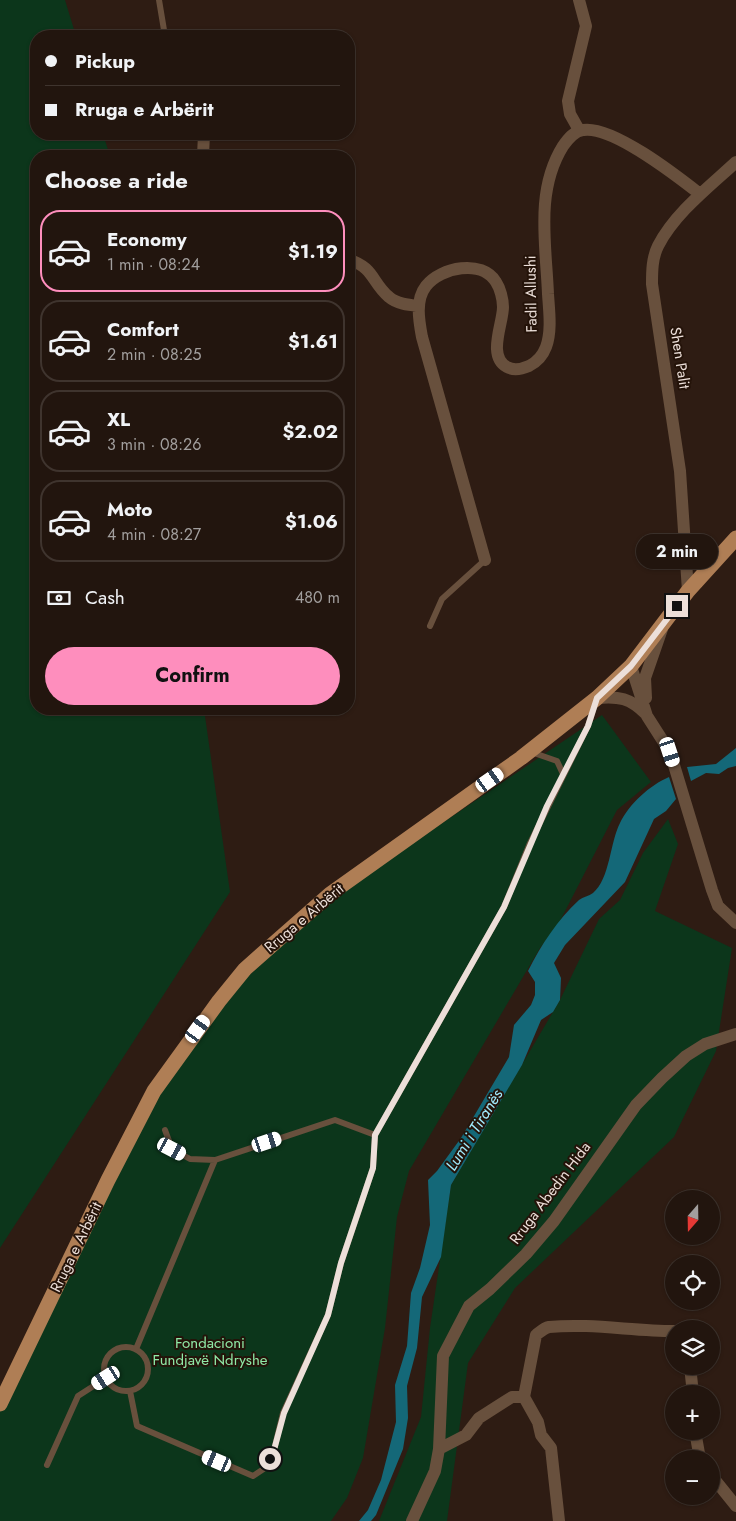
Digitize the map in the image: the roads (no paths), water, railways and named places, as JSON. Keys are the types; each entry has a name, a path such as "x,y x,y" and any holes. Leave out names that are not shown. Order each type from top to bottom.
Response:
{"main road":[{"name":"Rruga e Arbërit","path":"0,1404 108,1180 150,1100 219,1001 251,964 330,894 529,752 597,698 631,666 688,591 736,538"}],"street":[{"path":"579,0 586,26 568,101 570,114 579,130 585,129 604,133 645,154 700,194"},
{"name":"Fadil Allushi","path":"485,560 430,369 419,321 419,306 426,286 435,278 449,271 462,268 482,270 491,275 501,293 503,306 497,346 498,355 502,363 515,369 536,362 547,346 548,334 544,218 547,185 562,148 571,136 579,130"},
{"name":"Shen Palit","path":"688,591 680,472 652,284 652,270 657,247 700,194 736,162"},
{"path":"355,262 372,273 388,297 402,304 419,306"},
{"path":"648,716 645,678 666,620"},
{"path":"631,666 648,716 670,752 718,906 736,923"},
{"path":"597,698 618,696 635,705 648,716"},
{"name":"Rruga Abedin Hida","path":"412,1521 435,1472 439,1449 443,1356 469,1306 490,1289 526,1254 554,1221 636,1105 662,1078 686,1056 705,1044 736,1034"},
{"path":"559,1521 551,1448 541,1435 538,1422 524,1397 536,1335 547,1327 599,1327 638,1331 665,1331"},
{"path":"439,1449 466,1435 479,1418 512,1397 524,1397"},
{"path":"720,1486 736,1506"}],"lane":[{"path":"159,0 164,30"},
{"path":"430,626 442,599 485,560"},
{"path":"130,1391 137,1426 253,1476 265,1468 274,1450 284,1413 328,1315 341,1263 373,1168 375,1135 504,907 530,843 588,726 597,698"},
{"path":"529,752 557,761 563,774"},
{"path":"165,1130 172,1149 190,1159 215,1160 336,1120 375,1135"},
{"path":"136,1350 215,1160"},
{"path":"121,1348 136,1350 146,1359 148,1373 142,1385 130,1391 116,1389 106,1378 104,1371 108,1356 121,1348"},
{"path":"47,1465 78,1396 106,1378"}],"water":[{"path":"736,748 736,766 728,768 719,774 706,773 691,781 687,767 716,764"},
{"name":"Lumi i Tiranës","path":"669,777 676,799 666,811 654,819 625,882 565,945 554,963 561,978 560,1000 553,1012 541,1020 522,1065 451,1185 441,1257 422,1297 417,1348 407,1386 408,1418 403,1449 376,1515 371,1521 359,1521 368,1510 381,1480 396,1422 395,1385 407,1346 411,1293 420,1268 430,1225 428,1180 437,1171 461,1138 509,1057 514,1025 531,1005 535,995 535,982 528,971 538,952 550,933 571,907 599,887 620,823 634,802 662,780"}],"park label":[{"name":"Fondacioni Fundjavë Ndryshe","path":"210,1352"}]}
